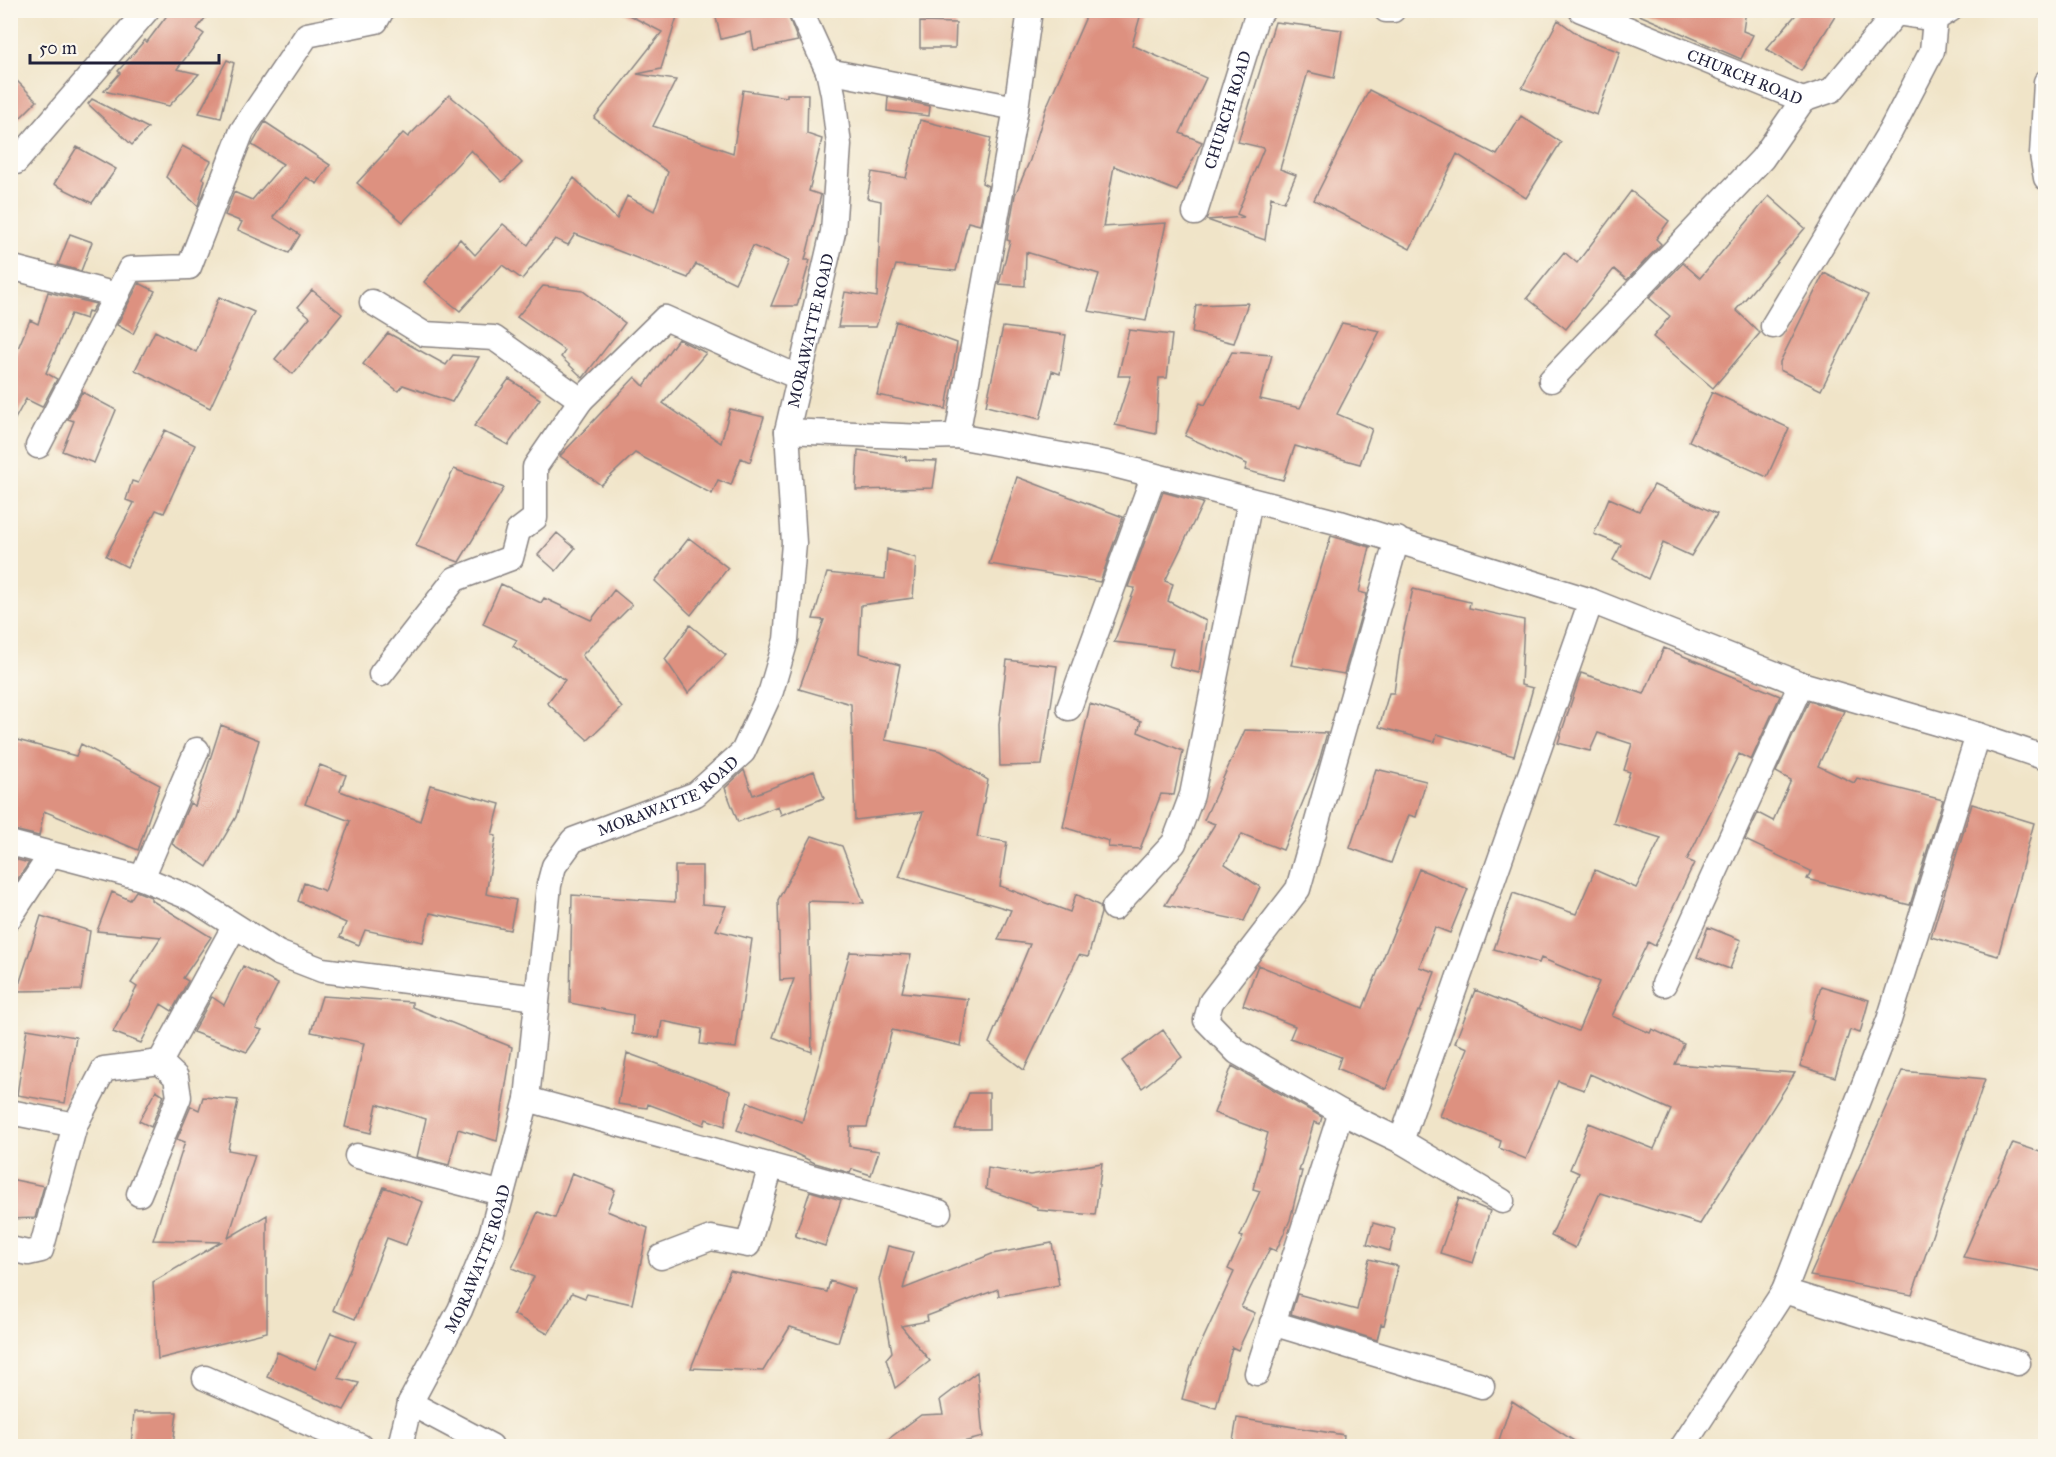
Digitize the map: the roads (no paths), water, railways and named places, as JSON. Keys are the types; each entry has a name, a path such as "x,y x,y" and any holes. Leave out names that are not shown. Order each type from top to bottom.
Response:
{"street":[{"path":"10,157 16,162 147,10"},
{"path":"38,446 130,269 189,267 242,131 307,35 376,21 382,10"},
{"name":"MORAWATTE ROAD","path":"400,1446 410,1403 460,1310 491,1235 500,1193 527,1099 549,885 554,866 573,840 696,794 743,752 771,691 786,640 794,543 787,431 833,232 839,145 828,71 800,10"},
{"path":"957,436 1016,108 1030,10"},
{"name":"CHURCH ROAD","path":"1195,213 1256,18 1263,10"},
{"path":"1386,10 1393,10"},
{"name":"CHURCH ROAD","path":"1581,10 1612,18 1803,100 1832,90 1896,13 1943,15"},
{"path":"1773,326 1901,111 1932,51 1943,15"},
{"path":"828,71 1016,108"},
{"path":"2046,82 2042,155 2046,178"},
{"path":"1551,380 1762,159 1803,100"},
{"path":"10,267 117,295"},
{"path":"372,302 424,334 494,338 581,400"},
{"path":"381,674 455,579 511,558 518,531 535,518 536,467 581,400 665,318 800,378"},
{"path":"787,431 924,437 957,436 1106,462 1153,477 1397,539 1591,601 1801,684 1978,735 2046,758"},
{"path":"1069,708 1153,477"},
{"path":"1114,908 1174,843 1192,795 1250,501"},
{"path":"1397,539 1298,888 1211,1002 1206,1020 1237,1052 1341,1112 1401,1141 1502,1201"},
{"path":"1401,1141 1591,601"},
{"path":"1664,984 1801,684"},
{"path":"1683,1446 1784,1291 1889,1020 1978,735"},
{"path":"142,878 197,750"},
{"path":"10,843 50,856 142,878 195,900 278,953 322,970 537,999"},
{"path":"10,917 50,856"},
{"path":"160,1062 234,927"},
{"path":"10,1249 27,1253 41,1250 75,1125 104,1069 160,1062"},
{"path":"139,1194 179,1097 176,1077 160,1062"},
{"path":"527,1099 939,1212"},
{"path":"10,1112 75,1125"},
{"path":"1257,1373 1341,1112"},
{"path":"357,1156 500,1193"},
{"path":"661,1257 711,1238 748,1245 771,1166"},
{"path":"1784,1291 2018,1363"},
{"path":"1272,1323 1482,1386"},
{"path":"205,1378 360,1446"},
{"path":"410,1403 490,1446"}]}
